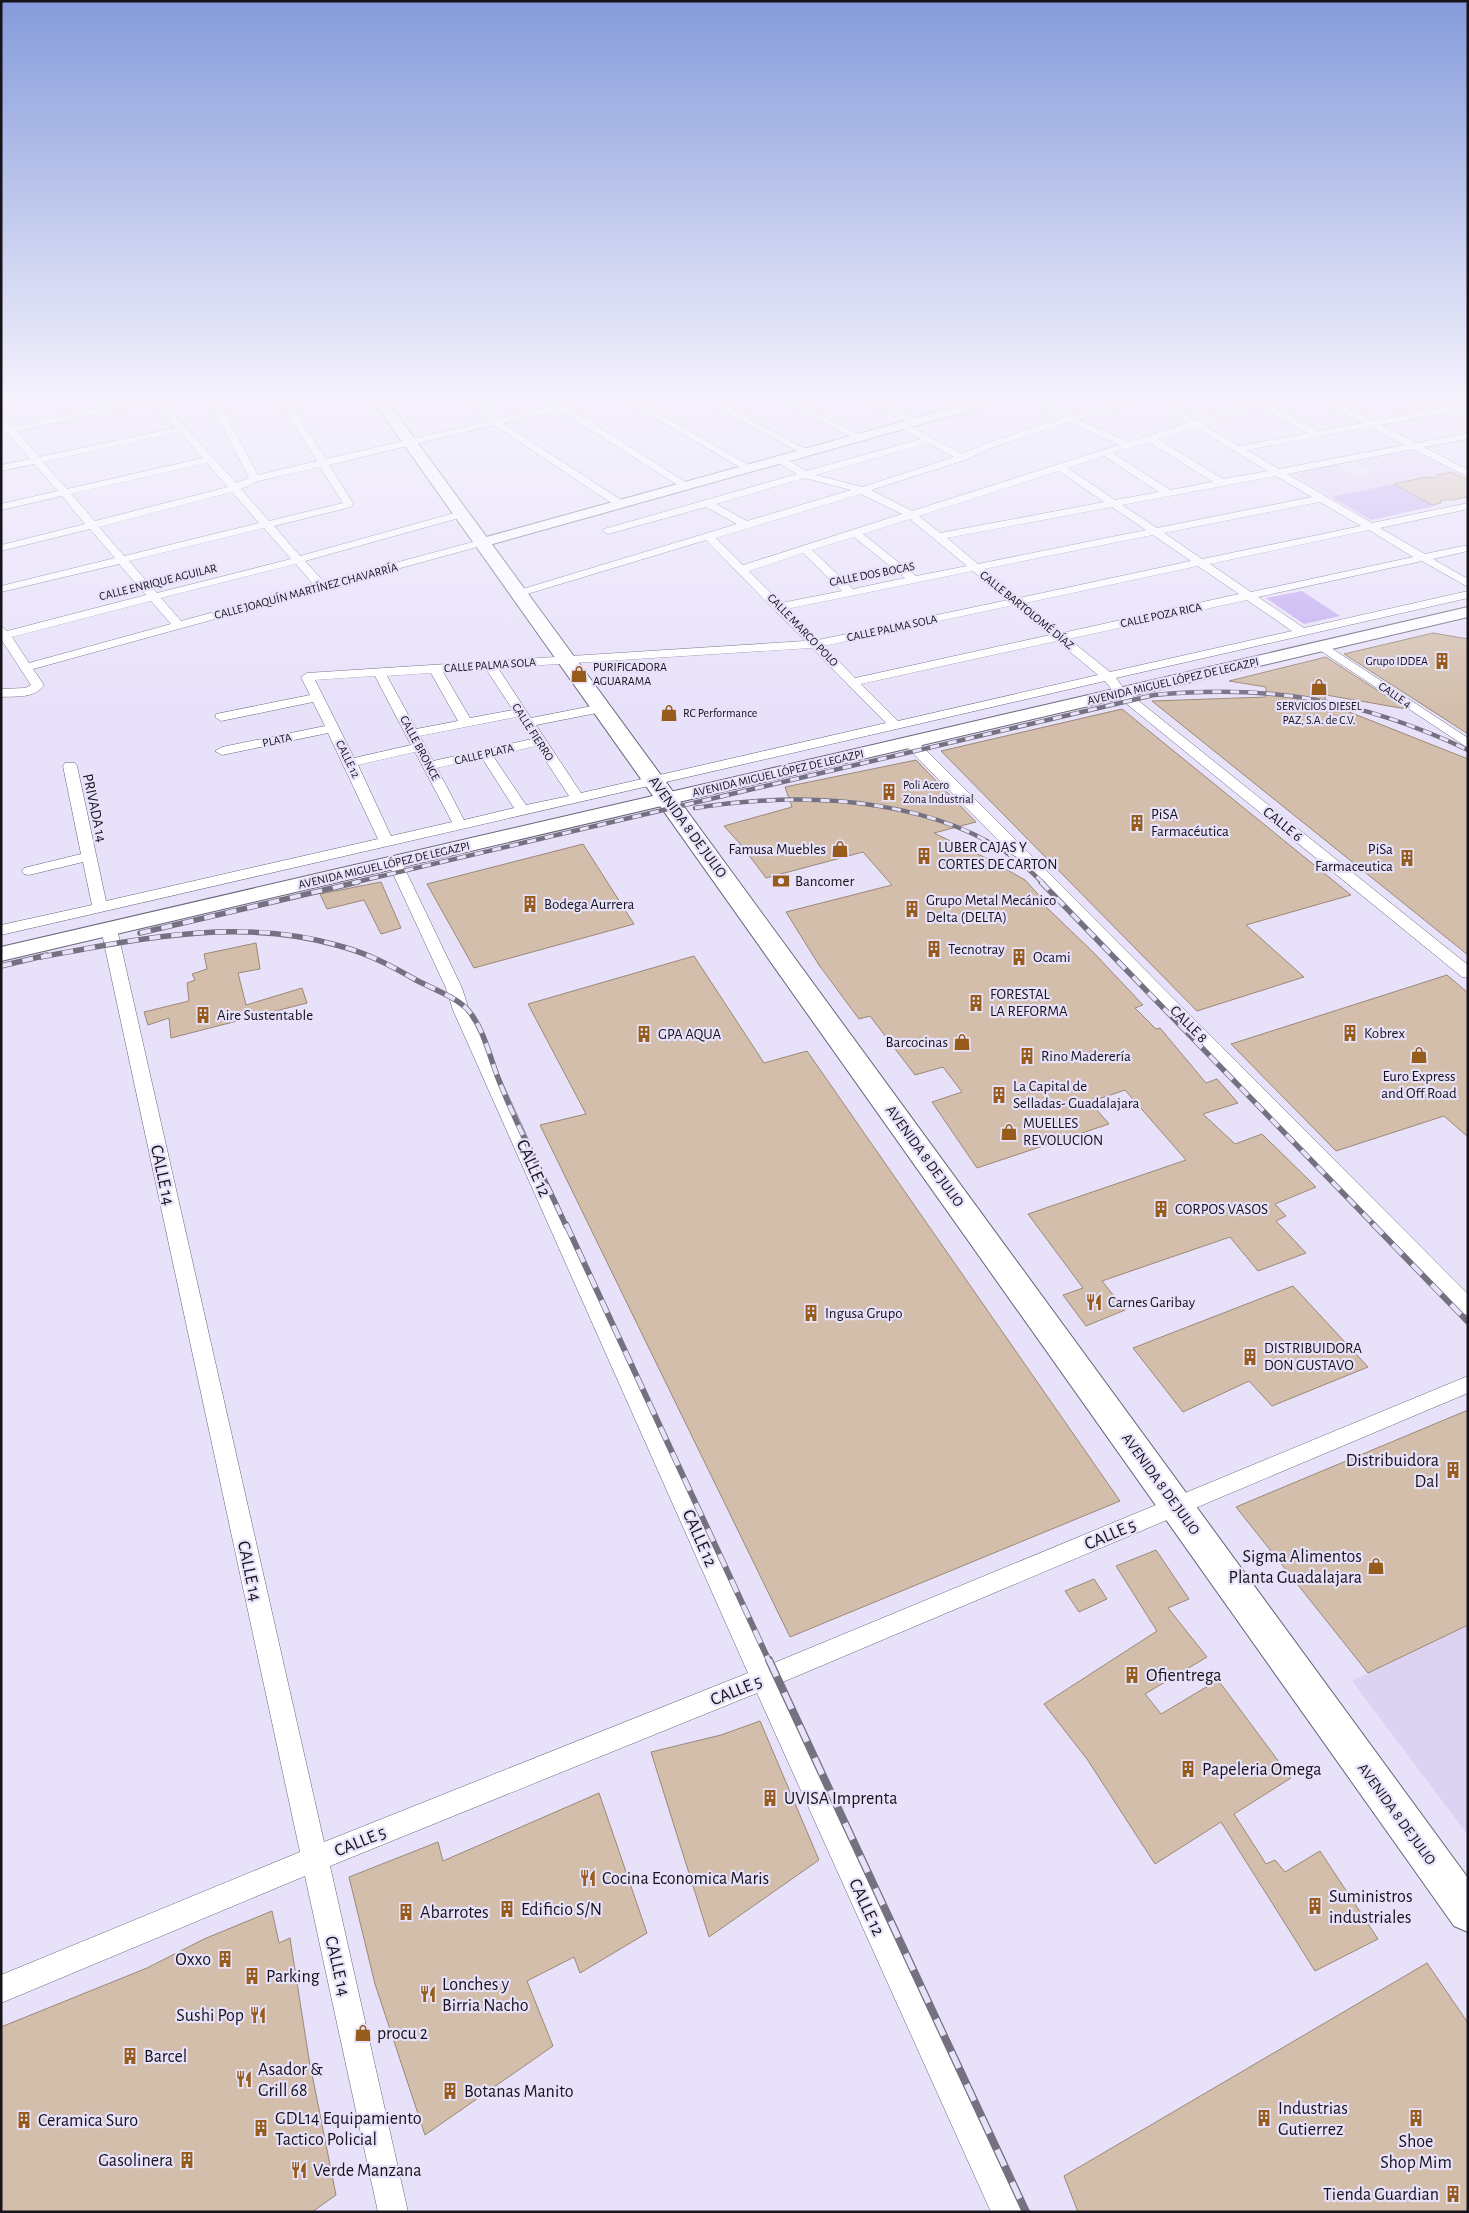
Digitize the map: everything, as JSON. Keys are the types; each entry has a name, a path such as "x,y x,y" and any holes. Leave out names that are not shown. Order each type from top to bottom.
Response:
{"main road":[{"name":"AVENIDA 8 DE JULIO","path":"455,504 484,542 1468,1912"},
{"name":"CALLE JOAQUÍN MARTÍNEZ CHAVARRÍA","path":"484,542 619,504"},
{"name":"AVENIDA MIGUEL LÓPEZ DE LEGAZPI","path":"1,941 660,789 946,728 1114,685 1468,602"},
{"name":"AVENIDA MIGUEL LÓPEZ DE LEGAZPI","path":"1114,685 1322,646 1468,612"},
{"name":"AVENIDA MIGUEL LÓPEZ DE LEGAZPI","path":"1,954 395,863 660,789 910,742 946,728"}],"street":[{"path":"1,507 13,504"},
{"path":"74,504 178,626"},
{"path":"1,548 178,504"},
{"path":"249,504 322,587"},
{"path":"1,589 347,504"},
{"path":"608,531 703,504"},
{"path":"709,504 746,526"},
{"path":"520,593 816,504"},
{"name":"CALLE BARTOLOMÉ DÍAZ","path":"891,504 912,515 1060,637 1114,685"},
{"path":"742,569 945,504"},
{"path":"937,537 1107,504"},
{"path":"1116,504 1302,632"},
{"name":"CALLE DOS BOCAS","path":"780,607 1291,504"},
{"path":"1333,504 1468,584"},
{"name":"CALLE PALMA SOLA","path":"307,677 816,644 1468,506"},
{"path":"606,508 630,525"},
{"name":"CALLE ENRIQUE AGUILAR","path":"3,632 153,597 298,560 462,514"},
{"path":"856,533 914,580"},
{"name":"CALLE MARCO POLO","path":"709,537 895,725"},
{"name":"CALLE JOAQUÍN MARTÍNEZ CHAVARRÍA","path":"27,667 484,542"},
{"name":"CALLE POZA RICA","path":"853,682 1468,548"},
{"path":"805,549 851,593"},
{"name":"AVENIDA MIGUEL LÓPEZ DE LEGAZPI","path":"1,930 576,798 660,789 895,725 1114,685 1302,632 1468,594"},
{"path":"1,693 29,691 38,685 3,632"},
{"name":"CALLE 4","path":"1322,646 1468,744"},
{"name":"CALLE FIERRO","path":"490,665 576,798"},
{"path":"435,668 466,723"},
{"name":"CALLE BRONCE","path":"379,672 460,825"},
{"name":"CALLE 12","path":"307,677 350,763 386,842"},
{"name":"CALLE 6","path":"1114,685 1468,973"},
{"path":"221,717 317,697"},
{"path":"528,723 602,708"},
{"path":"412,734 521,712"},
{"name":"PLATA","path":"222,751 333,728"},
{"name":"CALLE PLATA","path":"429,766 540,741"},
{"name":"CALLE 8","path":"910,742 1468,1307"},
{"path":"350,763 419,747"},
{"path":"485,753 522,810"},
{"name":"PRIVADA 14","path":"70,766 89,856"},
{"path":"29,871 89,856 100,908"},
{"name":"CALLE 12","path":"395,863 454,988 461,1010 763,1679 1007,2212"},
{"name":"CALLE 14","path":"109,929 393,2212"},
{"name":"CALLE 5","path":"1,1989 314,1859 763,1679 1468,1384"}],"shaded area":[{"path":"1344,504 1432,504 1435,506 1371,520"},
{"path":"1302,591 1340,616 1304,624 1266,598"},
{"path":"1468,1625 1468,1835 1352,1681"}],"building":[{"path":"1433,633 1468,639 1468,734 1344,654"},
{"name":"PiSa Farmaceutica","path":"1326,657 1406,709 1326,695 1324,702 1468,759 1468,955 1152,701 1266,697 1266,687 1229,681"},
{"name":"PiSA Farmacéutica","path":"1122,709 1351,895 1246,925 1304,977 1197,1011 941,751"},
{"path":"916,760 976,822 934,833 990,860 1025,880 1046,903 1043,904 1093,952 1143,1005 1135,1008 1156,1029 1160,1028 1206,1083 1217,1079 1238,1103 1203,1114 1235,1144 1262,1134 1316,1187 1275,1204 1286,1216 1276,1221 1306,1253 1258,1271 1230,1237 1102,1281 1125,1310 1086,1326 1063,1295 1083,1288 1028,1214 1186,1160 1125,1090 1090,1102 1109,1124 977,1168 932,1102 962,1092 943,1067 915,1075 870,1016 859,1019 819,965 786,912 892,885 863,852 766,878 724,826 792,807 785,787"},
{"name":"Bodega Aurrera","path":"583,844 634,924 474,968 427,884"},
{"path":"381,882 401,928 381,934 364,900 327,909 320,894"},
{"name":"Aire Sustentable","path":"256,943 260,969 238,973 246,1005 302,988 307,1003 171,1038 169,1018 148,1025 144,1012 189,1001 187,983 195,980 192,974 207,969 204,954"},
{"name":"Ingusa Grupo","path":"694,956 764,1063 807,1051 1120,1501 790,1637 540,1125 586,1114 528,1004"},
{"path":"1447,975 1468,993 1468,1137 1444,1116 1336,1151 1231,1044"},
{"name":"DISTRIBUIDORA DON GUSTAVO","path":"1293,1286 1368,1367 1272,1406 1249,1381 1183,1412 1133,1348"},
{"name":"Sigma Alimentos Planta Guadalajara","path":"1468,1410 1468,1625 1368,1673 1236,1507"},
{"path":"1156,1550 1189,1599 1168,1608 1207,1657 1145,1694 1161,1714 1218,1680 1291,1778 1234,1814 1266,1864 1275,1860 1285,1872 1320,1851 1378,1939 1315,1971 1221,1822 1155,1864 1087,1759 1044,1704 1157,1631 1116,1566"},
{"path":"1094,1579 1107,1599 1079,1612 1065,1591"},
{"path":"760,1721 819,1860 709,1937 651,1752 721,1735"},
{"path":"599,1793 647,1933 580,1973 574,1957 527,1981 553,2046 425,2135 375,1984 349,1877 438,1842 443,1861"},
{"path":"272,1911 279,1943 290,1938 309,2059 336,2195 312,2212 1,2212 1,2027 147,1968 204,1939"},
{"name":"Industrias Gutierrez","path":"1427,1963 1468,2023 1468,2212 1078,2212 1064,2176"}],"railway":[{"path":"352,883 1154,695 1238,692 1277,694 1315,700 1391,719 1468,750"},
{"path":"695,808 739,802 785,800 832,801 879,806 925,816 969,832 1008,854 1043,883"},
{"path":"140,933 358,882"},
{"path":"1041,882 1375,1226"},
{"path":"41,957 151,938 226,932 300,937 347,948 387,964 457,1001 474,1017 514,1116 566,1226"},
{"path":"1,966 47,955"},
{"path":"566,1224 769,1661"},
{"path":"1373,1224 1468,1322"},
{"path":"769,1660 1026,2212"}],"place":[{"name":"Grupo IDDEA","path":"1442,661"},
{"name":"PURIFICADORA AGUARAMA","path":"579,674"},
{"name":"SERVICIOS DIESEL PAZ, S.A. de C.V.","path":"1319,687"},
{"name":"RC Performance","path":"669,713"},
{"name":"Poli Acero Zona Industrial","path":"889,792"},
{"name":"PiSA Farmacéutica","path":"1137,823"},
{"name":"Famusa Muebles","path":"840,849"},
{"name":"LUBER CAJAS Y CORTES DE CARTON","path":"924,856"},
{"name":"PiSa Farmaceutica","path":"1407,858"},
{"name":"Bancomer","path":"781,881"},
{"name":"Bodega Aurrera","path":"530,904"},
{"name":"Grupo Metal Mecánico Delta (DELTA)","path":"912,909"},
{"name":"Tecnotray","path":"934,949"},
{"name":"Ocami","path":"1019,957"},
{"name":"FORESTAL LA REFORMA","path":"976,1003"},
{"name":"Aire Sustentable","path":"203,1015"},
{"name":"Kobrex","path":"1350,1033"},
{"name":"GPA AQUA","path":"644,1034"},
{"name":"Barcocinas","path":"962,1042"},
{"name":"Euro Express and Off Road","path":"1419,1055"},
{"name":"Rino Maderería","path":"1027,1056"},
{"name":"La Capital de Selladas- Guadalajara","path":"999,1095"},
{"name":"MUELLES REVOLUCION","path":"1009,1132"},
{"name":"CORPOS VASOS","path":"1161,1209"},
{"name":"Carnes Garibay","path":"1094,1302"},
{"name":"Ingusa Grupo","path":"811,1313"},
{"name":"DISTRIBUIDORA DON GUSTAVO","path":"1250,1357"},
{"name":"Distribuidora Dal","path":"1453,1470"},
{"name":"Sigma Alimentos Planta Guadalajara","path":"1376,1566"},
{"name":"Ofientrega","path":"1132,1675"},
{"name":"Papeleria Omega","path":"1188,1769"},
{"name":"UVISA Imprenta","path":"770,1798"},
{"name":"Cocina Economica Maris","path":"588,1878"},
{"name":"Suministros industriales","path":"1315,1906"},
{"name":"Edificio S/N","path":"507,1909"},
{"name":"Abarrotes","path":"406,1912"},
{"name":"Oxxo","path":"225,1959"},
{"name":"Parking","path":"252,1976"},
{"name":"Lonches y Birria Nacho","path":"428,1994"},
{"name":"Sushi Pop","path":"258,2015"},
{"name":"procu 2","path":"363,2033"},
{"name":"Barcel","path":"130,2056"},
{"name":"Asador & Grill 68","path":"244,2079"},
{"name":"Botanas Manito","path":"450,2091"},
{"name":"Industrias Gutierrez","path":"1264,2118"},
{"name":"Shoe Shop Mim","path":"1416,2118"},
{"name":"Ceramica Suro","path":"24,2120"},
{"name":"GDL14 Equipamiento Tactico Policial","path":"261,2128"},
{"name":"Gasolinera","path":"187,2160"},
{"name":"Verde Manzana","path":"299,2170"},
{"name":"Tienda Guardian","path":"1453,2194"}]}
